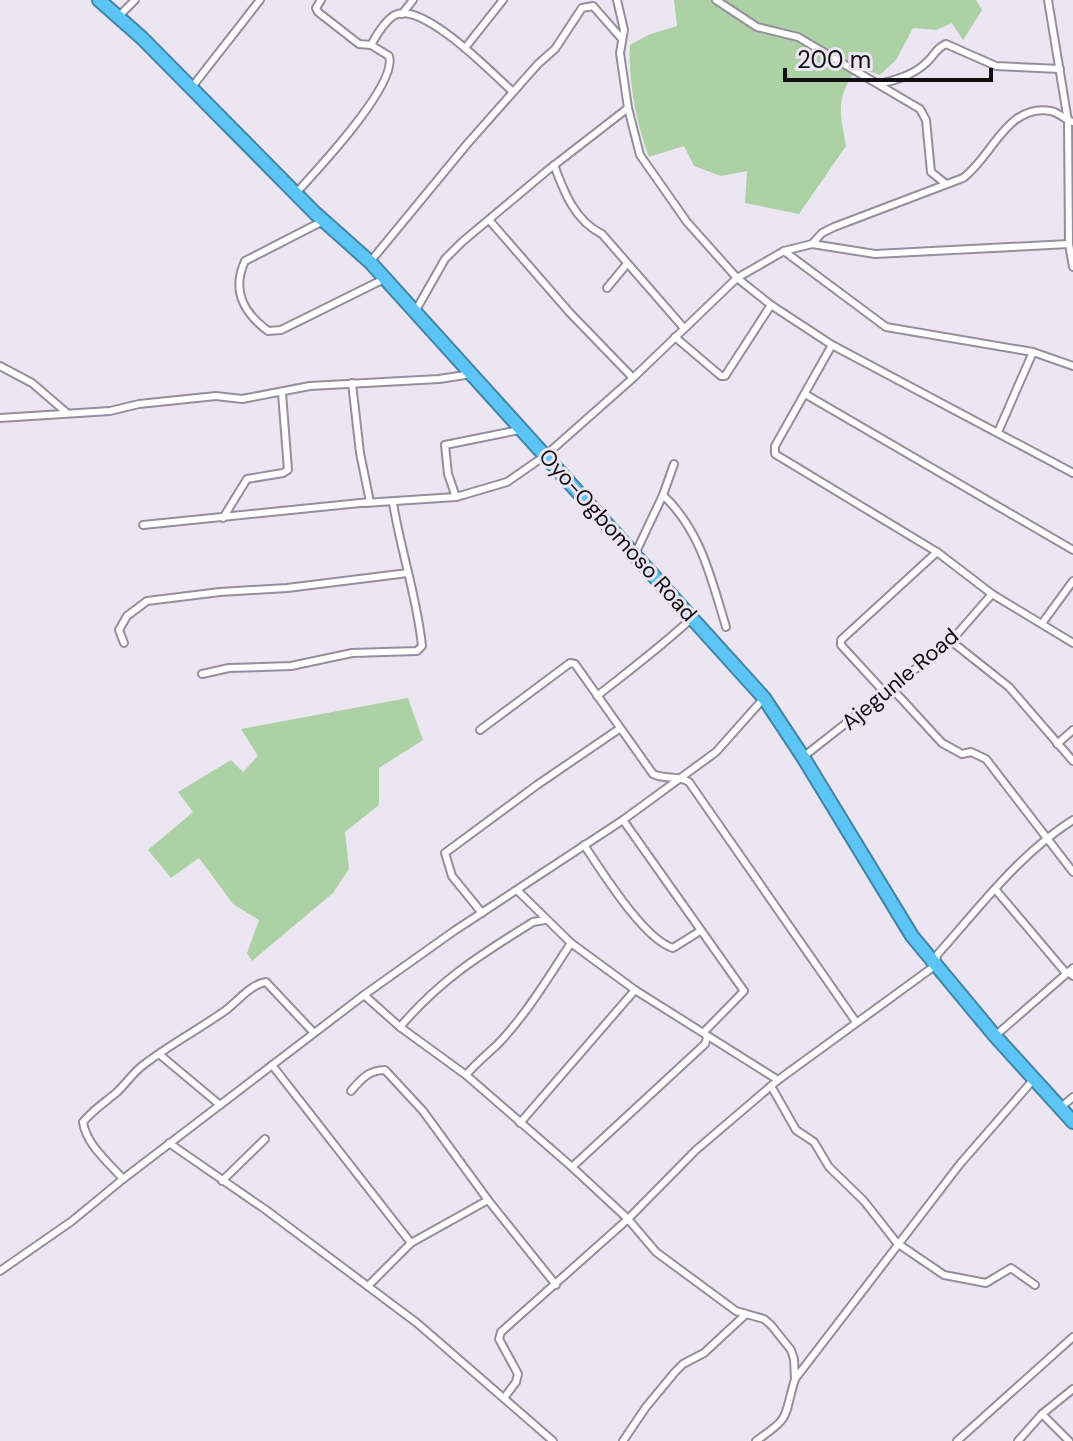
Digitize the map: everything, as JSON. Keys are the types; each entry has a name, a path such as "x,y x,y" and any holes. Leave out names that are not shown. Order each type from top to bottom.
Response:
{"highway":[{"name":"Oyo-Ogbomoso Road","path":"99,0 370,262 764,698 899,918 995,1036 1073,1122"}],"street":[{"path":"119,16 135,0"},
{"path":"192,87 260,0"},
{"path":"297,192 356,125 390,73 389,56 371,45 359,44 318,12 316,8 321,0"},
{"path":"402,14 413,0"},
{"path":"465,48 503,0"},
{"path":"617,0 624,30 620,53 628,108 644,162 687,222 737,278 771,305 832,345 1073,473"},
{"path":"716,0 747,22 798,37 923,113 931,172 946,184"},
{"path":"1048,0 1070,122 1069,244 1073,267"},
{"path":"370,262 468,143 555,49 584,3 593,6 622,39"},
{"path":"371,45 387,21 395,15 420,17 465,48 513,92"},
{"path":"879,84 922,67 940,46 946,44 996,66 1060,69"},
{"path":"414,313 445,259 462,242 628,108"},
{"path":"812,244 822,233 834,227 963,178 975,170 1014,119 1025,113 1047,110 1062,115 1070,122"},
{"path":"554,165 565,194 589,228 602,234 683,327"},
{"path":"325,220 245,261 241,269 240,298 248,313 268,331 281,330 385,279"},
{"path":"490,221 570,313 633,378"},
{"path":"364,503 456,497 507,482 546,455 633,378 737,278 784,251 812,244 875,254 1069,244"},
{"path":"784,251 886,327 1033,352 1073,366"},
{"path":"607,288 626,265"},
{"path":"675,337 721,376 725,376 771,305"},
{"path":"832,345 775,446 775,454 937,552 992,594 1043,622 1073,643"},
{"path":"998,432 1033,352"},
{"path":"0,366 32,383 67,413"},
{"path":"0,418 110,411 139,404 216,396 242,399 310,386 439,379 472,374"},
{"path":"143,525 370,502 360,453 352,383"},
{"path":"223,518 247,479 288,470 282,393"},
{"path":"805,394 1073,550"},
{"path":"456,497 448,474 445,445 523,430"},
{"path":"635,554 674,464"},
{"path":"663,495 679,510 694,532 708,564 726,627"},
{"path":"202,674 229,668 291,666 352,653 417,651 422,646 419,621 393,503"},
{"path":"937,552 841,640 841,645 886,694 896,693 942,743 953,751 962,754 971,752 986,759 1073,872"},
{"path":"124,643 119,630 127,616 147,601 408,573"},
{"path":"1043,622 1073,581"},
{"name":"Ajegunle Road","path":"803,757 951,641 992,594"},
{"path":"597,696 656,647 667,642 692,618"},
{"path":"951,641 1009,687 1073,761"},
{"path":"480,730 570,663 575,664 653,774 689,782 856,1022"},
{"path":"0,1271 72,1221 364,995 623,820 716,752 764,698"},
{"path":"482,913 452,876 445,853 619,729"},
{"path":"1057,744 1073,730"},
{"path":"623,820 744,991 704,1032"},
{"path":"504,1398 518,1374 499,1339 501,1332 628,1219 696,1150 774,1083 936,965 937,955 995,889 1047,837 1073,820"},
{"path":"584,845 628,910 665,945 673,948 700,931"},
{"path":"995,889 1066,973 1071,972"},
{"path":"518,891 571,943 774,1083 796,1130 814,1142 829,1167 864,1201 897,1243 944,1275 986,1283 1011,1268 1035,1285"},
{"path":"400,1027 427,996 463,965 533,922 545,920"},
{"path":"466,1075 524,1012 571,943"},
{"path":"995,1036 1071,972"},
{"path":"123,1179 90,1142 83,1122 138,1069 225,1011 249,993 255,984 262,982 266,982 314,1033"},
{"path":"520,1123 635,990"},
{"path":"364,995 400,1027 466,1075 572,1167 628,1219 656,1252 726,1305 745,1315 764,1319 786,1342 794,1359 795,1379 789,1409 782,1421 756,1441"},
{"path":"572,1167 705,1044 707,1038 704,1032"},
{"path":"159,1054 220,1105"},
{"path":"272,1065 411,1243"},
{"path":"351,1091 362,1078 376,1070 385,1070 423,1111 488,1200 556,1285"},
{"path":"795,1379 897,1243 1034,1079"},
{"path":"1060,1108 1073,1097"},
{"path":"222,1181 265,1139"},
{"path":"169,1143 266,1210 417,1323 553,1441"},
{"path":"368,1286 411,1243 488,1200"},
{"path":"623,1441 675,1372 704,1353 745,1315"},
{"path":"957,1441 1073,1337"},
{"path":"1018,1441 1042,1414 1073,1389"},
{"path":"1042,1414 1069,1441"}],"green space":[{"path":"674,0 976,0 982,10 963,40 952,23 936,30 913,28 896,60 880,75 858,68 846,87 841,105 846,146 799,214 745,203 747,171 721,176 694,166 684,146 649,157 634,102 630,45 648,35 677,26"},
{"path":"408,698 423,740 379,768 379,805 345,832 349,869 333,893 252,961 247,953 259,920 233,904 199,858 171,878 148,850 193,812 178,792 231,760 243,772 258,756 241,729"}]}
